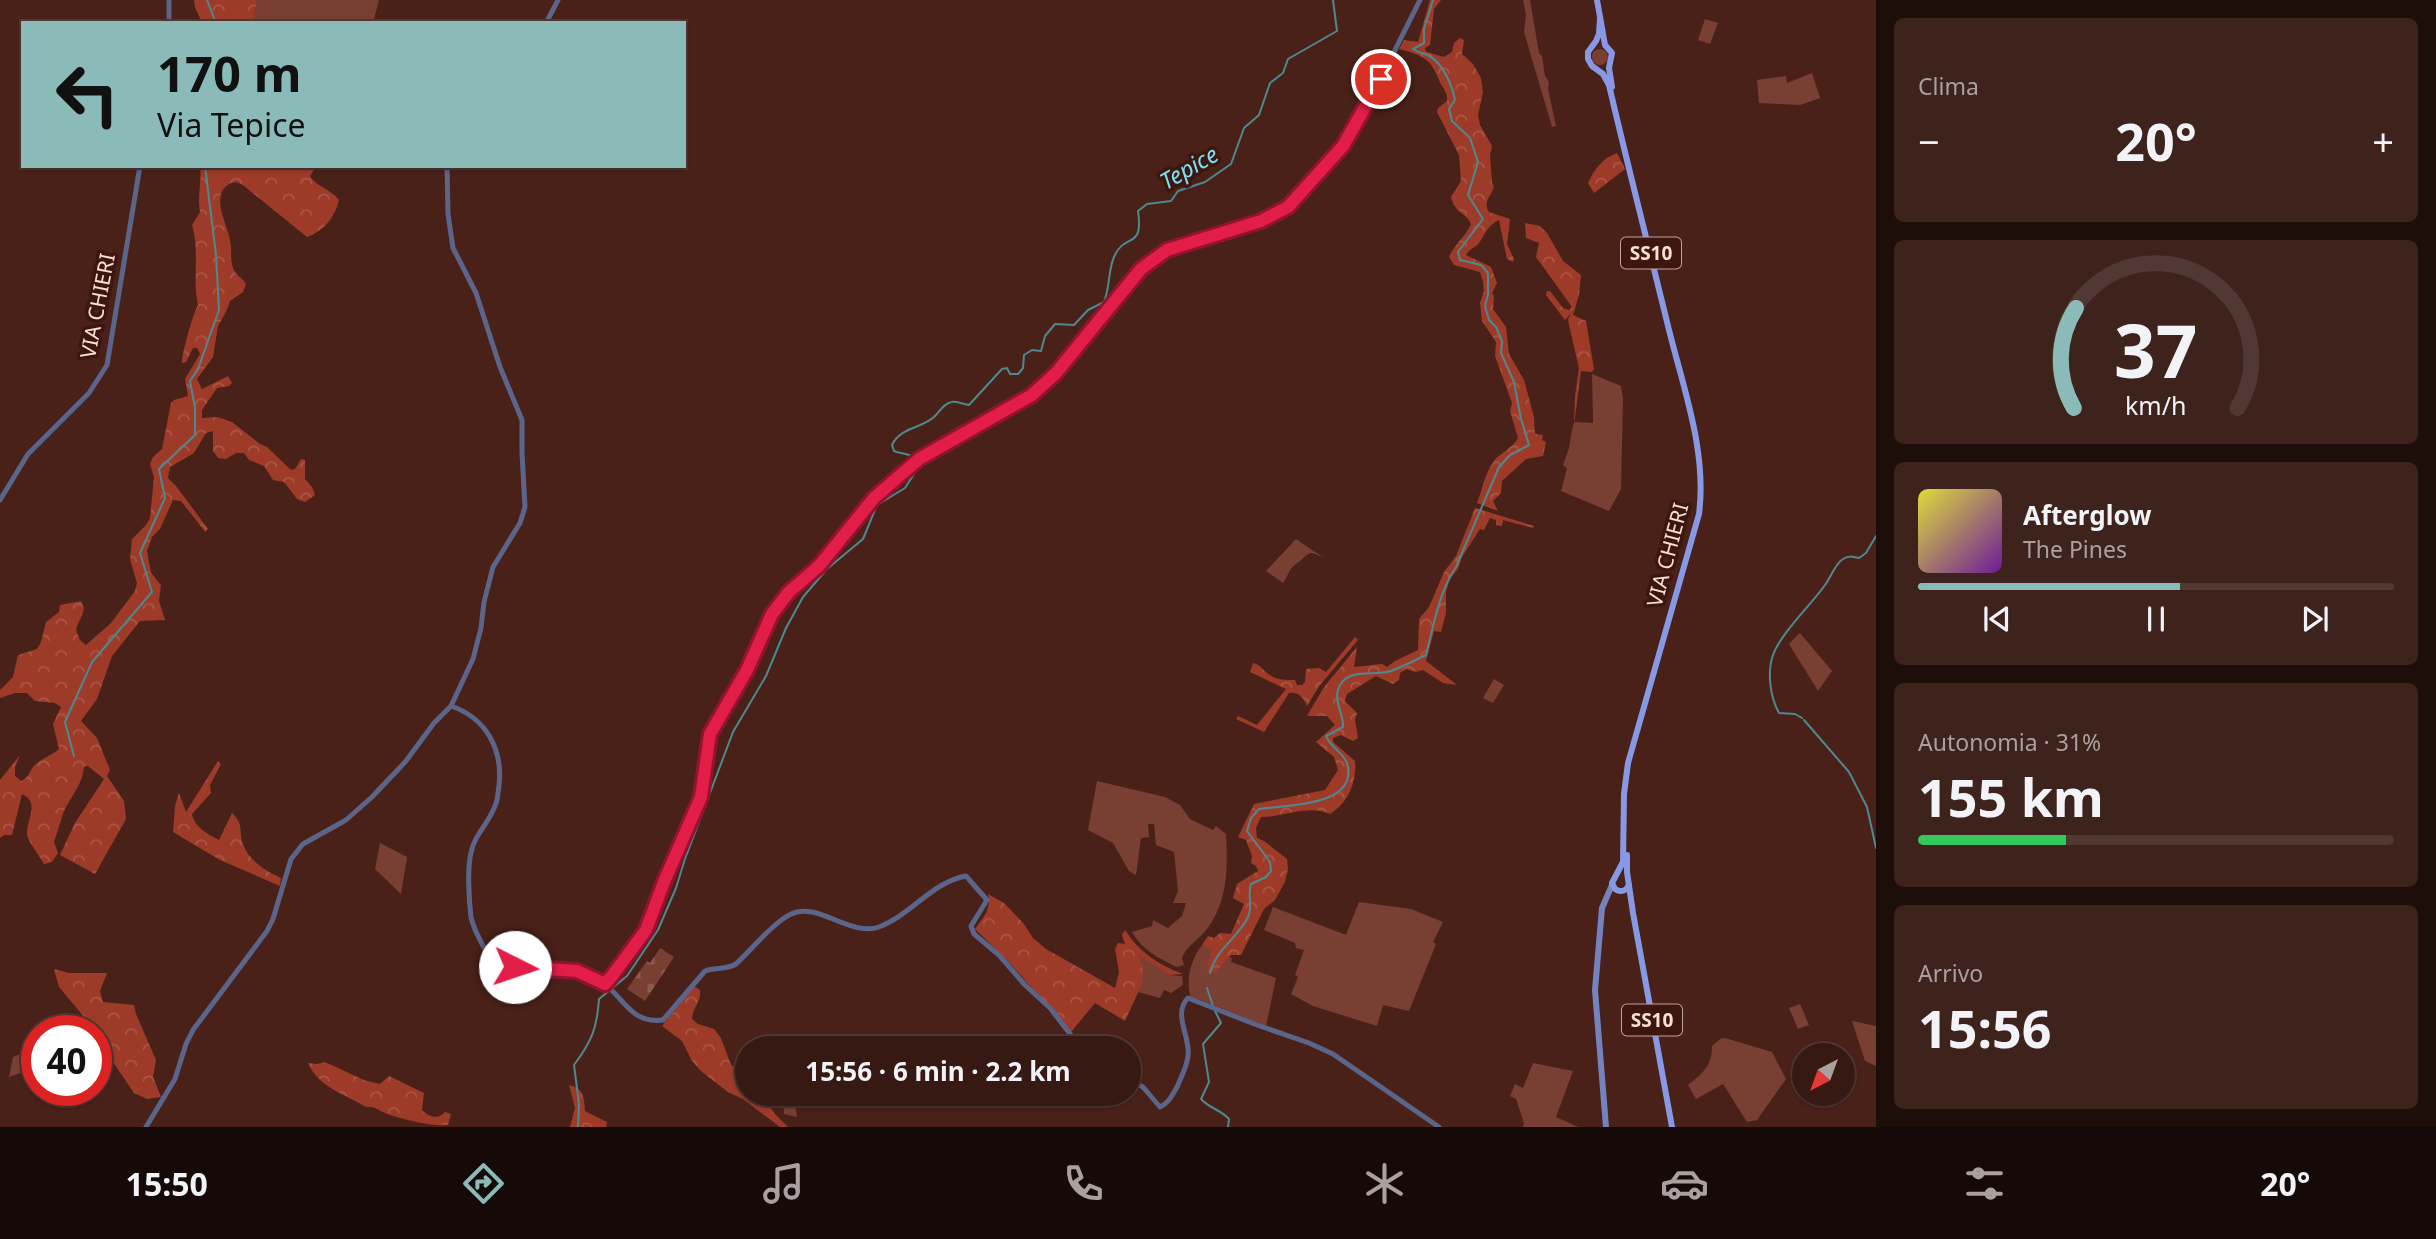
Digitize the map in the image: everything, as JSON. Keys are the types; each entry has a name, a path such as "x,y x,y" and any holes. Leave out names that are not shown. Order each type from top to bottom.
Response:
{"main road":[{"path":"1597,0 1600,19"},
{"name":"VIA CHIERI","path":"1600,19 1605,45 1612,53 1611,79 1631,173"},
{"name":"VIA CHIERI","path":"1600,19 1599,34 1588,52 1588,59 1592,66 1599,69 1609,85 1692,425 1703,483 1699,514 1630,753 1624,794 1623,862 1618,874"},
{"path":"1593,46 1605,45"},
{"path":"1599,69 1610,64"},
{"name":"VIA CHIERI","path":"1624,826 1627,877"},
{"path":"1606,1127 1595,990 1597,947 1603,902 1618,874 1627,877 1633,913"},
{"path":"1612,885 1627,899 1633,913"},
{"path":"1602,918 1607,901 1629,885"},
{"name":"SS10","path":"1633,913 1672,1127"}],"street":[{"path":"169,0 169,21"},
{"path":"547,21 558,0"},
{"path":"606,985 643,937 650,922 664,882 701,797 710,734 747,670 772,614 789,592 827,557 874,498 919,459 1032,395 1056,373 1141,269 1167,250 1261,221 1288,207 1343,146 1371,98 1420,0"},
{"name":"VIA CHIERI","path":"0,500 28,454 89,393 107,365 140,168"},
{"path":"146,1127 175,1079 192,1030 273,919 295,852 303,844 360,809 406,761 450,706 473,659 493,567 520,523 525,507 523,420 500,367 476,293 453,248 448,214 447,168"},
{"path":"450,706 462,710 479,722 494,741 498,755 500,775 497,803 475,839 470,854 471,918 491,961 496,965 577,971 606,985 643,1019 663,1020 705,971 728,968 736,964 781,920 793,913 807,911 852,926 876,928 908,911 935,889 966,876 987,900 971,926 974,934 999,955 1050,1008 1072,1036"},
{"path":"1141,1086 1160,1107 1171,1097 1188,1060 1187,1040 1181,1022 1185,1000 1188,998 1333,1054 1439,1127"}],"green space":[{"path":"194,0 257,0 253,21 201,21"},
{"path":"257,0 379,0 374,21 253,21"},
{"path":"1430,0 1441,0 1434,9 1430,45 1425,48 1426,52 1444,57 1452,52 1454,43 1460,38 1464,40 1462,54 1473,64 1481,78 1483,92 1478,115 1480,125 1492,146 1490,154 1494,186 1487,208 1489,212 1510,219 1507,244 1513,262 1507,259 1499,220 1489,227 1479,243 1466,255 1491,267 1497,283 1492,293 1493,309 1506,327 1509,354 1524,380 1534,417 1535,434 1543,435 1542,440 1546,442 1543,456 1526,459 1502,481 1501,493 1493,501 1498,511 1477,503 1491,466 1518,438 1510,411 1512,403 1495,356 1496,342 1482,321 1480,303 1484,291 1480,272 1454,265 1449,257 1471,224 1455,207 1451,197 1461,181 1459,155 1437,112 1447,101 1447,95 1428,62 1419,55 1399,49 1404,40 1418,42"},
{"path":"1523,0 1530,0 1539,53 1549,82 1556,126 1552,127 1524,32 1526,15"},
{"path":"1705,19 1718,23 1710,44 1698,40"},
{"path":"1597,49 1603,49 1608,57 1606,63 1597,65 1592,60 1592,54"},
{"path":"1812,73 1820,98 1800,105 1759,103 1757,80 1786,76 1787,83"},
{"path":"1617,153 1625,169 1594,193 1588,183 1593,173 1603,161"},
{"path":"200,168 315,168 310,176 339,200 328,223 307,237 242,185 233,182 223,189 220,203 230,240 232,265 235,273 246,284 243,292 230,301 218,326 213,357 197,379 202,389 228,376 232,383 217,388 202,410 202,418 217,417 232,422 267,447 291,470 295,469 301,459 305,460 305,479 315,495 305,502 297,499 284,482 273,480 264,466 249,460 244,453 236,453 226,459 218,458 213,451 213,431 206,433 194,453 170,467 168,478 208,529 205,532 181,501 173,500 147,551 151,573 161,585 159,601 165,620 140,621 112,656 97,699 81,721 97,738 110,770 107,776 124,801 126,819 95,874 60,855 75,823 104,779 88,766 84,767 81,780 63,814 54,842 58,853 52,862 44,864 28,837 32,807 28,798 22,794 12,835 0,838 0,780 20,755 15,776 21,781 36,764 59,749 53,724 61,707 55,703 35,701 27,693 15,693 0,698 0,690 13,677 18,655 37,649 46,622 59,612 60,605 81,601 83,613 76,630 80,640 86,645 111,623 135,591 137,583 130,559 132,539 150,518 154,477 150,464 162,449 171,403 188,396 185,379 200,354 197,348 193,348 186,362 182,363 188,333 198,305 192,225 200,212"},
{"path":"1525,223 1540,226 1563,261 1581,275 1573,315 1586,321 1594,369 1592,372 1581,371 1574,425 1579,368 1568,319 1571,313 1565,320 1546,295 1547,291 1550,291 1563,308 1569,310 1572,307 1536,257 1539,243 1526,238"},
{"path":"1592,374 1621,386 1623,399 1621,489 1609,511 1561,491 1567,468 1563,465 1573,425 1575,422 1593,423"},
{"path":"1475,508 1534,526 1533,528 1503,520 1502,526 1496,525 1496,520 1490,518 1484,530 1480,529 1450,579 1441,632 1434,631 1426,661 1457,685 1443,683 1423,670 1416,672 1406,669 1393,684 1376,676 1347,694 1345,701 1357,713 1355,720 1358,738 1353,741 1341,735 1333,738 1333,742 1355,761 1350,791 1342,804 1330,814 1313,810 1261,817 1256,828 1257,838 1287,859 1285,882 1275,900 1264,909 1241,955 1231,955 1215,973 1209,972 1206,968 1212,950 1202,945 1208,936 1214,938 1220,933 1231,934 1244,904 1233,898 1237,884 1258,871 1251,863 1252,856 1246,840 1238,837 1254,804 1325,790 1338,770 1334,757 1316,742 1335,725 1327,716 1307,716 1324,687 1357,647 1354,667 1382,664 1387,667 1418,650 1419,619 1429,607 1444,572 1456,556"},
{"path":"1296,539 1324,558 1309,554 1291,569 1283,583 1266,571"},
{"path":"1800,633 1832,671 1818,691 1789,644"},
{"path":"1355,637 1358,640 1320,685 1307,706 1300,696 1289,693 1264,732 1236,719 1238,716 1257,725 1286,689 1250,672 1253,663 1273,677 1295,680 1297,685 1302,685 1305,682 1306,669 1319,668 1326,672"},
{"path":"1494,679 1504,685 1493,703 1483,698"},
{"path":"218,761 221,764 210,785 211,793 192,814 194,819 202,830 219,840 232,813 240,825 249,856 281,878 280,886 220,860 173,832 179,793 186,812"},
{"path":"1097,781 1165,797 1180,805 1190,819 1213,830 1216,826 1226,834 1227,859 1223,895 1207,929 1184,953 1184,965 1177,967 1158,957 1140,944 1132,932 1152,926 1153,920 1168,928 1182,916 1186,903 1173,903 1178,891 1174,852 1156,845 1154,824 1148,824 1149,837 1141,838 1136,875 1129,871 1113,843 1088,830"},
{"path":"380,843 407,857 401,894 375,869"},
{"path":"988,894 1004,903 1033,938 1046,949 1115,988 1119,972 1115,949 1118,943 1125,944 1122,935 1125,930 1150,957 1183,974 1169,975 1139,955 1143,971 1142,984 1125,1021 1095,1003 1071,1032 1008,961 975,929 988,908"},
{"path":"1359,902 1411,909 1443,922 1433,942 1436,944 1409,1011 1383,1005 1377,1026 1313,1006 1291,994 1304,950 1296,948 1295,943 1264,930 1273,907 1346,935"},
{"path":"1202,945 1213,950 1206,968 1217,971 1228,957 1232,958 1231,962 1276,978 1266,1026 1190,996 1190,969"},
{"path":"660,948 674,957 645,1001 627,989"},
{"path":"1139,954 1169,975 1182,976 1183,985 1171,993 1164,990 1160,998 1138,992 1142,984"},
{"path":"54,969 69,973 107,973 100,991 103,1002 134,1005 156,1060 153,1077 161,1097 147,1099 134,1093 112,1061 112,1015 83,1015 59,987"},
{"path":"694,986 700,990 692,1019 714,1029 721,1038 731,1065 735,1068 735,1095 702,1072 692,1061 682,1041 662,1026"},
{"path":"1800,1004 1809,1025 1798,1029 1789,1008"},
{"path":"1852,1021 1876,1026 1876,1066 1865,1061"},
{"path":"1725,1038 1772,1052 1786,1079 1757,1120 1747,1122 1723,1084 1696,1099 1688,1085 1706,1068 1712,1046"},
{"path":"21,1054 21,1073 9,1077 13,1057"},
{"path":"325,1062 364,1080 380,1084 389,1076 424,1093 422,1110 434,1117 445,1112 451,1114 448,1125 418,1122 366,1107 333,1090 319,1079 308,1063"},
{"path":"1533,1063 1573,1071 1556,1117 1578,1127 1523,1127 1516,1099 1510,1096 1515,1084 1523,1088"},
{"path":"569,1085 580,1091 585,1111 607,1122 606,1127 570,1127 575,1108"},
{"path":"752,1106 769,1106 788,1127 780,1127"},
{"path":"784,1106 795,1106 797,1117 784,1114"}],"waterway":[{"path":"207,0 215,21"},
{"name":"Tepice","path":"915,458 894,451 892,445 900,435 930,420 949,403 969,405 1002,369 1007,368 1010,374 1018,374 1023,368 1024,355 1032,350 1041,351 1045,336 1055,324 1074,325 1088,310 1104,302 1114,257 1118,249 1136,237 1138,232 1138,211 1147,204 1171,201 1178,191 1205,182 1231,164 1244,128 1259,115 1270,83 1283,73 1288,59 1337,31 1333,0"},
{"path":"1210,973 1217,957 1248,917 1251,884 1266,877 1271,871 1270,862 1247,831 1251,818 1259,809 1316,802 1341,790 1347,780 1347,762 1326,736 1343,727 1337,699 1338,690 1342,683 1353,675 1384,673 1426,655 1445,588 1499,467 1510,455 1529,445 1514,382 1501,353 1502,341 1496,327 1489,320 1485,306 1488,273 1481,265 1460,260 1458,252 1483,219 1468,195 1478,162 1470,138 1452,121 1449,109 1455,100 1446,75 1434,59 1413,49 1424,43 1424,29 1433,0"},
{"path":"74,756 65,722 92,662 152,592 140,553 165,498 159,469 195,435 195,408 190,381 198,369 219,310 216,255 205,168"},
{"name":"Tepice","path":"578,1127 579,1104 574,1065 593,1034 599,999 627,976 658,930 733,732 766,676 786,628 803,597 827,569 863,539 877,505 905,488 916,471 917,463"},
{"path":"1802,718 1795,714 1779,713 1776,707 1770,677 1773,655 1840,561 1851,557 1859,558 1866,553 1876,536"},
{"path":"1804,720 1849,772 1867,807 1876,848"},
{"path":"1207,988 1213,1006"},
{"path":"1215,1011 1221,1023 1203,1044 1209,1082 1201,1099 1229,1119 1228,1127"}],"route":[{"path":"515,967 577,971 605,984 643,937 701,797 708,741 714,724 747,670 772,614 789,592 819,566 874,498 919,459 1032,395 1056,373 1141,269 1167,250 1261,221 1288,207 1343,146 1381,79"}]}
